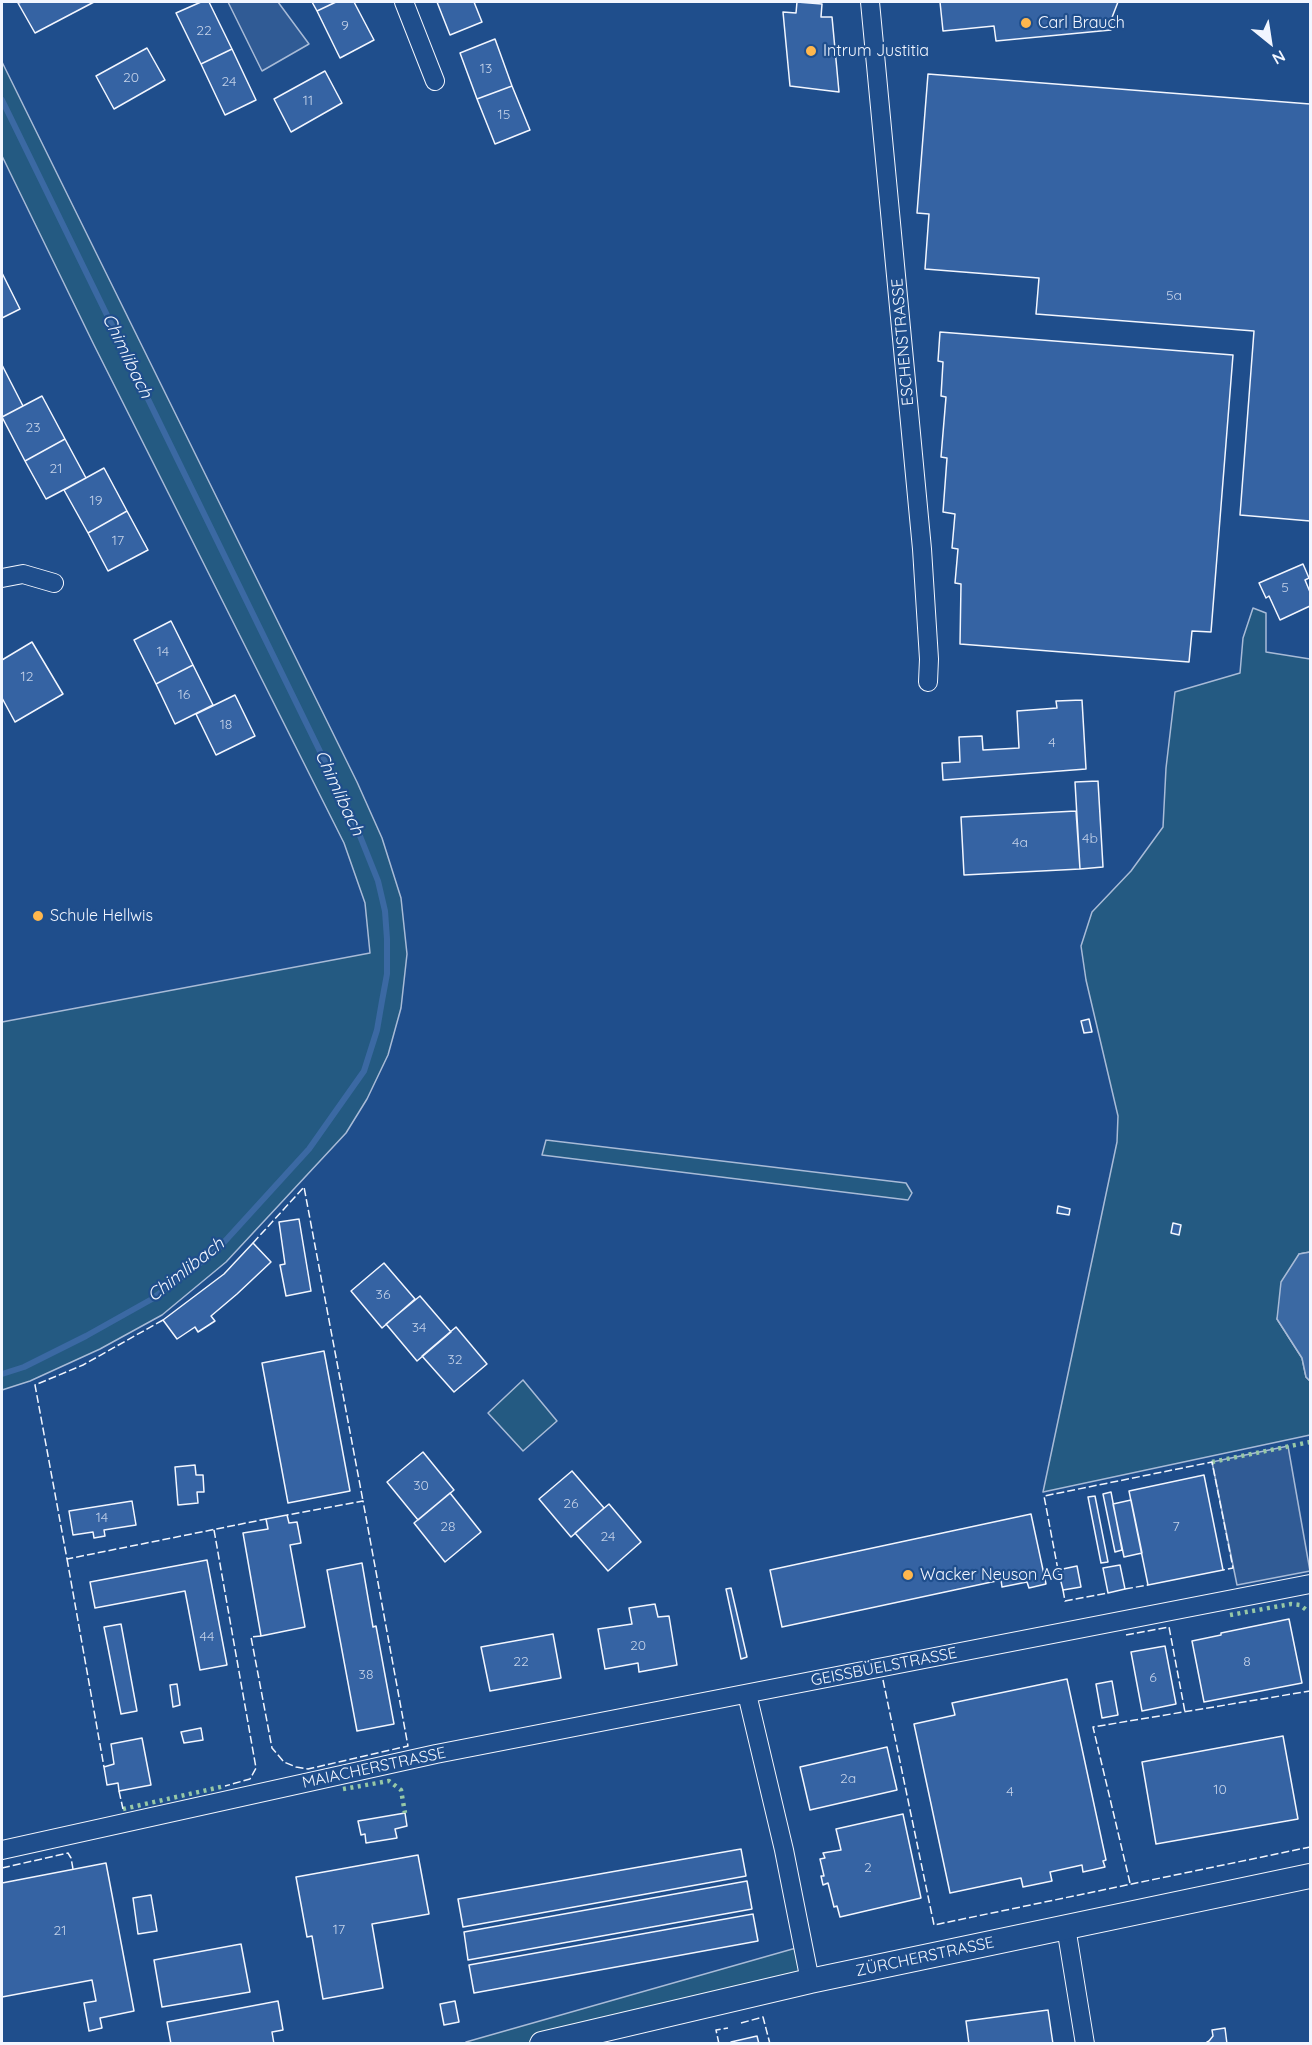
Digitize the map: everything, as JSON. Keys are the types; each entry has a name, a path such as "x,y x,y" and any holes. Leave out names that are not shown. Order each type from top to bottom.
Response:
{"main road":[{"name":"ZÜRCHERSTRASSE","path":"542,2043 810,1981 1311,1876"}],"street":[{"path":"404,2 435,81"},
{"name":"ESCHENSTRASSE","path":"870,2 922,549 930,659 928,682"},
{"path":"2,578 23,574 54,583"},
{"name":"GEISSBÜELSTRASSE","path":"747,1694 1311,1584"},
{"path":"747,1694 784,1850 810,1981"},
{"name":"MAIACHERSTRASSE","path":"2,1850 436,1754 747,1694"},
{"path":"1066,1927 1084,2043"}],"shaded area":[{"path":"228,2 278,2 309,44 262,71"},
{"path":"2,62 357,782 382,838 401,898 407,954 401,1008 388,1055 367,1099 346,1133 226,1262 162,1315 100,1349 30,1381 2,1390 2,1022 370,953 365,903 344,843 94,345 2,156"},
{"path":"1253,608 1266,613 1266,652 1310,659 1310,1252 1299,1254 1277,1319 1302,1358 1306,1377 1310,1381 1310,1435 1043,1492 1117,1142 1118,1116 1086,980 1081,946 1092,912 1131,871 1163,827 1166,768 1175,692 1240,673 1243,638"},
{"path":"546,1140 906,1183 912,1193 908,1200 542,1155"},
{"path":"1310,1252 1310,1381 1306,1377 1302,1358 1277,1319 1281,1282 1299,1254"},
{"path":"523,1380 557,1421 523,1451 488,1413"},
{"path":"1288,1446 1310,1571 1237,1585 1212,1462"},
{"path":"803,1946 810,1981 542,2043 467,2044 466,2042"}],"building":[{"path":"94,2 35,33 18,3"},
{"path":"201,2 209,2 232,49 201,64 176,13"},
{"path":"312,2 336,2 317,11"},
{"path":"336,2 354,2 374,40 340,58 317,11"},
{"path":"437,2 474,2 482,22 450,35"},
{"name":"Intrum Justitia","path":"797,2 822,4 821,17 832,17 839,92 790,86 783,12 796,13"},
{"name":"Carl Brauch","path":"940,2 1118,2 1111,20 1111,30 996,41 994,26 943,31"},
{"path":"495,39 512,86 477,99 460,53"},
{"path":"147,48 165,80 114,109 96,76"},
{"path":"232,49 256,100 225,115 201,64"},
{"path":"325,71 342,103 291,132 274,99"},
{"path":"928,74 1310,104 1310,521 1240,515 1254,331 1036,314 1039,278 925,269 929,214 917,213"},
{"path":"512,86 530,130 495,144 477,99"},
{"path":"2,273 20,309 2,318"},
{"path":"940,332 1233,355 1211,632 1192,631 1189,662 960,644 961,584 955,583 958,549 952,548 955,514 943,512 947,458 941,457 946,397 941,396 943,362 938,361"},
{"path":"2,365 23,406 2,417"},
{"path":"42,396 65,439 25,461 2,417"},
{"path":"65,439 86,478 46,499 25,461"},
{"path":"104,468 127,511 88,533 64,490"},
{"path":"127,511 148,550 108,571 88,533"},
{"path":"1303,564 1309,578 1305,580 1310,592 1310,606 1280,620 1269,596 1266,598 1259,583"},
{"path":"171,621 193,665 156,684 134,640"},
{"path":"32,642 63,694 15,722 2,698 2,660"},
{"path":"193,665 213,705 175,724 156,684"},
{"path":"235,695 255,736 216,755 196,714"},
{"path":"1082,700 1086,769 943,780 942,763 960,762 959,737 982,736 983,750 1019,748 1017,711 1057,708 1056,701"},
{"path":"1098,781 1103,867 1080,869 1075,782"},
{"path":"1076,811 1080,869 964,875 961,817"},
{"path":"1089,1019 1092,1032 1084,1033 1081,1021"},
{"path":"1058,1206 1070,1209 1069,1215 1057,1213"},
{"path":"299,1219 311,1291 286,1296 280,1265 285,1264 279,1222"},
{"path":"1173,1223 1181,1225 1179,1235 1171,1233"},
{"path":"253,1243 271,1262 211,1316 215,1321 198,1332 195,1327 177,1339 163,1320 224,1274"},
{"path":"384,1263 415,1299 382,1328 351,1291"},
{"path":"420,1296 451,1332 417,1361 386,1324"},
{"path":"456,1327 487,1364 454,1392 422,1356"},
{"path":"324,1351 350,1491 288,1503 262,1363"},
{"path":"423,1452 454,1490 418,1520 387,1482"},
{"path":"195,1465 196,1475 203,1475 204,1492 197,1492 198,1503 178,1505 175,1467"},
{"path":"572,1471 604,1508 571,1537 539,1499"},
{"path":"1204,1475 1223,1570 1148,1585 1129,1491"},
{"path":"1111,1492 1122,1550 1115,1552 1103,1494"},
{"path":"450,1493 481,1532 445,1562 414,1523"},
{"path":"1095,1496 1108,1562 1101,1563 1088,1497"},
{"path":"1131,1500 1142,1553 1124,1557 1113,1504"},
{"path":"132,1501 136,1525 104,1530 105,1536 94,1538 93,1532 73,1535 69,1511"},
{"path":"609,1504 641,1542 608,1571 575,1533"},
{"name":"Wacker Neuson AG","path":"1031,1514 1046,1584 1029,1588 1027,1582 1002,1587 1001,1580 782,1627 770,1570"},
{"path":"287,1515 289,1523 297,1522 301,1543 290,1545 305,1627 261,1636 243,1533 268,1529 266,1519"},
{"path":"207,1560 227,1665 200,1670 185,1591 95,1608 90,1582"},
{"path":"362,1563 394,1724 357,1731 327,1570"},
{"path":"1120,1565 1125,1589 1108,1593 1103,1568"},
{"path":"1077,1566 1081,1587 1063,1590 1058,1570"},
{"path":"731,1588 747,1657 741,1659 726,1589"},
{"path":"655,1604 658,1617 669,1616 677,1665 639,1672 638,1663 605,1669 598,1629 632,1624 629,1608"},
{"path":"1289,1619 1302,1683 1204,1702 1192,1641"},
{"path":"121,1624 137,1711 121,1714 104,1627"},
{"path":"553,1634 561,1678 490,1691 481,1647"},
{"path":"1165,1646 1176,1704 1142,1711 1131,1652"},
{"path":"1067,1679 1106,1860 1103,1861 1105,1867 1083,1872 1082,1865 1050,1872 1052,1881 1023,1887 1021,1878 950,1893 914,1724 955,1715 952,1703"},
{"path":"1112,1681 1118,1715 1102,1718 1096,1684"},
{"path":"177,1684 180,1705 173,1707 170,1685"},
{"path":"201,1728 203,1740 184,1743 181,1732"},
{"path":"1283,1736 1298,1819 1156,1844 1142,1762"},
{"path":"142,1738 151,1785 119,1791 118,1783 107,1785 104,1767 114,1764 111,1744"},
{"path":"887,1747 897,1790 810,1810 800,1767"},
{"path":"405,1813 407,1826 395,1829 397,1838 366,1843 365,1834 361,1835 358,1821"},
{"path":"903,1814 921,1898 840,1917 837,1906 834,1907 828,1883 823,1885 821,1876 824,1876 820,1859 825,1858 823,1853 841,1850 836,1829"},
{"path":"741,1849 746,1876 463,1927 458,1899"},
{"path":"418,1855 429,1914 372,1924 383,1988 323,1999 312,1936 307,1937 296,1877"},
{"path":"106,1863 134,2011 100,2018 102,2028 89,2031 84,2003 96,2001 92,1980 2,1997 2,1883"},
{"path":"747,1881 752,1909 468,1960 464,1932"},
{"path":"151,1895 157,1931 138,1934 133,1898"},
{"path":"753,1914 758,1941 474,1993 469,1965"},
{"path":"241,1944 250,1992 162,2007 154,1960"},
{"path":"278,2001 283,2030 272,2032 274,2044 171,2044 167,2022"},
{"path":"455,2001 459,2022 444,2025 440,2004"},
{"path":"1048,2010 1053,2044 969,2044 966,2021"},
{"path":"1225,2028 1227,2044 1204,2044 1213,2036 1212,2030"},
{"path":"757,2036 759,2044 732,2044 731,2042"}],"waterway":[{"name":"Chimlibach","path":"2,100 354,821 378,881 385,911 387,939 387,974 377,1030 364,1071 309,1149 216,1251 152,1299 86,1336 24,1367 2,1374"}],"hedge":[{"path":"1212,1462 1310,1442"},
{"path":"1230,1615 1291,1604 1300,1605 1309,1612"},
{"path":"343,1789 389,1781 401,1790 405,1813"},
{"path":"123,1809 225,1786"}],"fence":[{"path":"253,1243 304,1187 363,1501"},
{"path":"163,1320 83,1365 35,1385 67,1559 266,1519"},
{"path":"1058,1570 1044,1496 1212,1462 1233,1568 1223,1570"},
{"path":"261,1636 251,1637 272,1748 284,1762 308,1769 408,1746 363,1501 287,1515"},
{"path":"214,1530 256,1768 250,1779 225,1786"},
{"path":"67,1559 104,1767"},
{"path":"1125,1589 1148,1585"},
{"path":"1063,1590 1065,1601 1108,1593"},
{"path":"1126,1635 1169,1627 1185,1712"},
{"path":"883,1680 934,1925 1310,1847"},
{"path":"1130,1883 1093,1727 1310,1691"},
{"path":"119,1791 123,1809"},
{"path":"2,1868 68,1853 73,1869"},
{"path":"741,2023 763,2017 770,2044"},
{"path":"719,2044 716,2030 728,2028"}],"place":[{"name":"Carl Brauch","path":"1026,23"},
{"name":"Intrum Justitia","path":"811,51"},
{"name":"Schule Hellwis","path":"38,916"},
{"name":"Wacker Neuson AG","path":"908,1575"}]}
